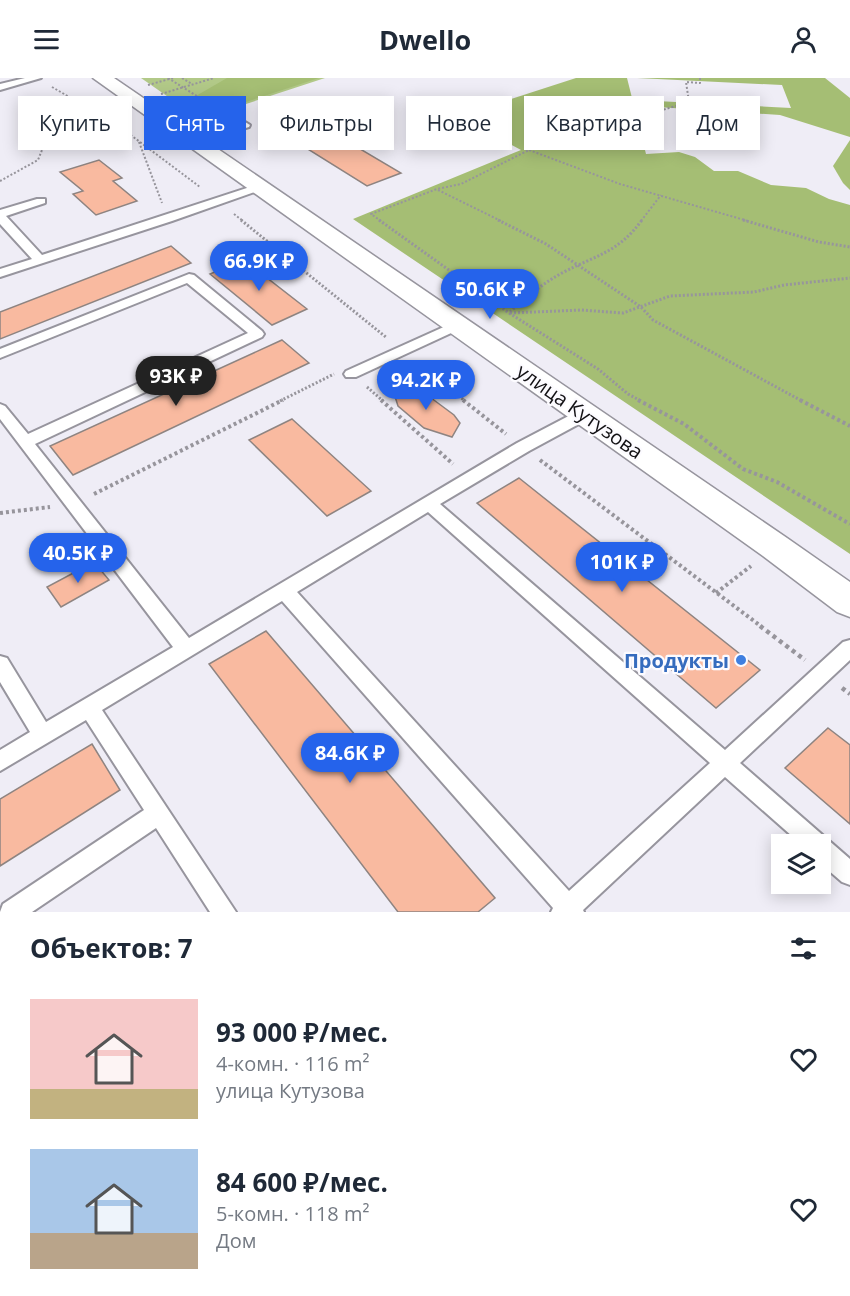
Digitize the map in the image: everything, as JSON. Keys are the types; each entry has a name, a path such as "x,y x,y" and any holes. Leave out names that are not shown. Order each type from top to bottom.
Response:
{"main road":[{"name":"улица Кутузова","path":"102,78 144,107"},
{"name":"улица Кутузова","path":"206,150 850,602"}],"lane":[{"path":"0,87 36,78"},
{"path":"0,273 259,187"},
{"path":"39,260 0,215 41,201"},
{"path":"0,354 189,278 257,334 25,442"},
{"path":"351,374 457,325"},
{"path":"0,409 186,649"},
{"path":"0,761 470,479 585,414"},
{"path":"429,504 806,834"},
{"path":"284,590 568,911 724,762 850,648"},
{"path":"0,664 43,736"},
{"path":"88,708 224,912"},
{"path":"10,912 158,814"},
{"path":"831,858 850,874"}],"path":[{"path":"36,78 109,120 218,201"},
{"path":"144,86 170,78 197,96"},
{"path":"182,78 192,84"},
{"path":"158,95 214,78"},
{"path":"688,96 686,82 700,83 700,78"},
{"path":"176,84 186,81"},
{"path":"139,141 168,219"},
{"path":"0,181 38,160 42,150"},
{"path":"850,247 819,242 620,184 529,150 469,180 437,189 371,214 509,313 598,369 628,394 684,424 743,469 777,482 850,524"},
{"path":"437,189 546,244 641,307 653,320 850,426"},
{"path":"509,313 532,292 578,265 612,250 631,235 661,195"},
{"path":"509,313 581,310 623,313 670,296 754,292 784,285 850,278"},
{"path":"0,513 73,505 334,374 351,374 470,479"}],"green space":[{"path":"141,78 325,78 270,96 258,96 258,100 246,104 246,96 167,96"},
{"path":"227,78 319,78 258,96 246,102 246,96 196,96"},
{"path":"576,78 627,78 632,96 524,96 524,150 645,150 646,154 679,152 695,157 714,171 738,171 771,185 806,188 829,199 850,205 850,554 353,219 521,150 512,145 512,99"},
{"path":"637,78 825,78 850,98 850,137 780,115 760,114 760,106 791,108 782,85"},
{"path":"664,101 676,102 676,108 664,107"},
{"path":"850,140 850,190 833,166"}],"building":[{"path":"309,150 362,150 401,173 367,186"},
{"path":"99,160 122,178 113,181 137,201 96,215 73,194 83,191 60,172"},
{"path":"171,246 191,263 0,339 0,312"},
{"path":"244,260 307,309 272,325 210,274"},
{"path":"282,340 309,363 73,475 50,446"},
{"path":"415,386 454,415 460,423 452,437 424,428 398,406 392,387"},
{"path":"292,419 371,491 327,516 249,440"},
{"path":"519,478 760,670 716,708 477,503"},
{"path":"94,562 109,580 61,607 47,587"},
{"path":"266,631 495,898 478,912 398,912 209,664"},
{"path":"828,728 850,745 850,824 785,768"},
{"path":"92,744 120,790 0,866 0,799"}],"place":[{"name":"Продукты","path":"741,660"}]}
